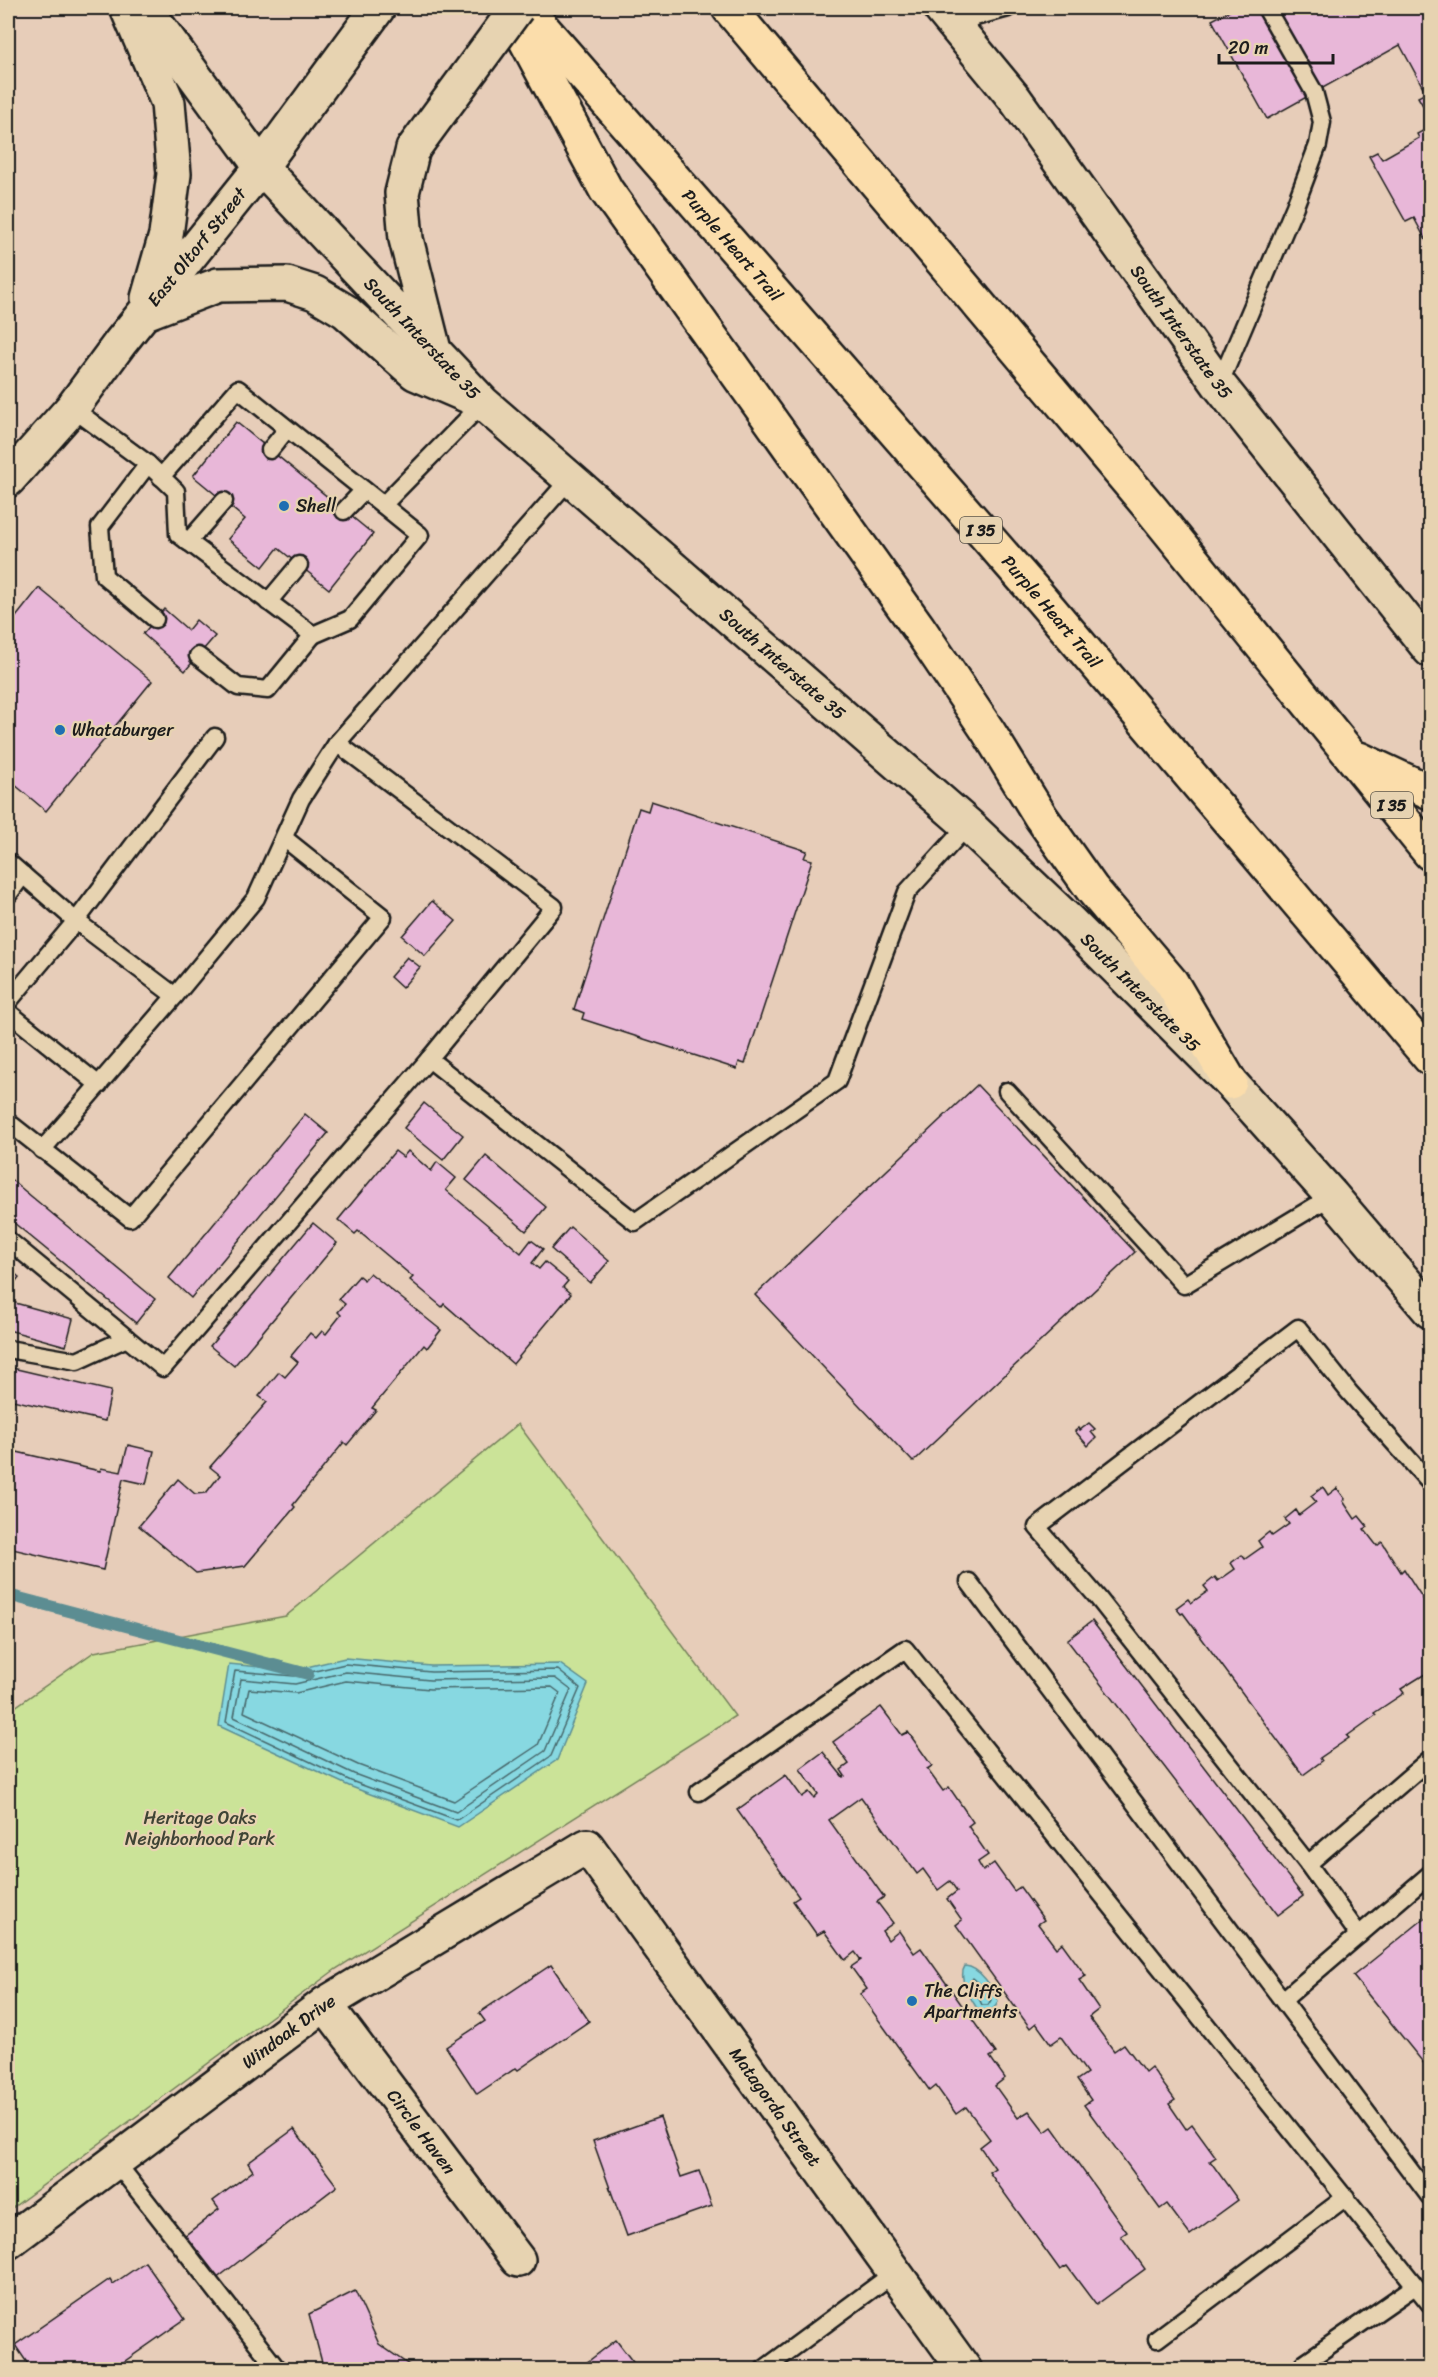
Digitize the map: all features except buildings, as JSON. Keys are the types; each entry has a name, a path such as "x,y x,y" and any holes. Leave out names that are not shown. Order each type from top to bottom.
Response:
{"highway":[{"path":"508,8 606,190 918,627 988,731 1041,817 1092,889 1171,982 1230,1082"},
{"name":"Purple Heart Trail","path":"525,8 1049,609 1431,1058"},
{"name":"I 35","path":"729,8 1152,510 1431,853"},
{"path":"1354,757 1431,792"}],"main road":[{"path":"127,8 168,103 174,174 166,236 143,314"},
{"name":"South Interstate 35","path":"145,8 261,166 483,403 968,825 1069,921 1230,1082 1431,1311"},
{"name":"East Oltorf Street","path":"8,480 72,408 143,314 261,166 378,8"},
{"path":"433,348 406,239 402,193 413,149 517,8"},
{"name":"South Interstate 35","path":"947,15 1015,99 1219,385 1427,637"},
{"path":"143,314 218,285 286,284 315,293 345,311 416,373 483,403"},
{"name":"Windoak Drive","path":"8,2242 325,2004 587,1846"},
{"name":"Matagorda Street","path":"587,1846 965,2370"},
{"name":"Circle Haven","path":"325,2004 518,2260"}],"lane":[{"path":"947,15 1008,8"},
{"path":"1219,385 1310,169 1318,145 1322,122 1314,92 1266,8"},
{"path":"161,477 238,389 420,535 350,619 313,635 268,690 238,687 198,656"},
{"path":"384,505 483,403"},
{"path":"72,408 148,464 176,491 178,534 313,635"},
{"path":"270,450 287,429"},
{"path":"148,464 100,527 104,576 155,619"},
{"path":"42,1150 256,898 301,799 337,743 569,480"},
{"path":"344,511 364,490"},
{"path":"188,542 224,501"},
{"path":"268,602 299,565"},
{"path":"8,1002 76,921 215,737"},
{"path":"8,1240 163,1368 429,1059 554,907 337,743"},
{"path":"429,1059 635,1222 837,1081 908,892 968,825"},
{"path":"8,1122 130,1218 382,917 284,838"},
{"path":"8,862 76,921 175,996"},
{"path":"8,895 23,875"},
{"path":"8,1012 99,1085"},
{"path":"1007,1091 1184,1284 1332,1196"},
{"path":"1359,1935 1308,1864 1098,1598 1037,1527 1298,1328 1349,1392 1431,1482"},
{"path":"8,1349 77,1360 127,1338"},
{"path":"969,1582 1431,2197"},
{"path":"699,1792 905,1649 1431,2304"},
{"path":"1308,1864 1431,1759"},
{"path":"1283,2000 1431,1874"},
{"path":"115,2161 278,2370"},
{"path":"1157,2339 1346,2197"},
{"path":"763,2370 894,2273"},
{"path":"1304,2363 1415,2286"}],"green space":[{"name":"Heritage Oaks Neighborhood Park","path":"518,1424 735,1716 336,1969 8,2211 8,1712 94,1652 286,1616"}],"water":[{"path":"345,1658 431,1666 560,1664 588,1684 557,1760 458,1827 349,1786 219,1726 229,1664 294,1670"},
{"path":"965,1966 981,1974 993,1990 998,2001 993,2009 978,2010 964,1982"}],"waterway":[{"path":"8,1595 308,1674"}],"place":[{"name":"Shell","path":"284,506"},
{"name":"Whataburger","path":"60,730"},
{"name":"The Cliffs Apartments","path":"912,2001"}]}
